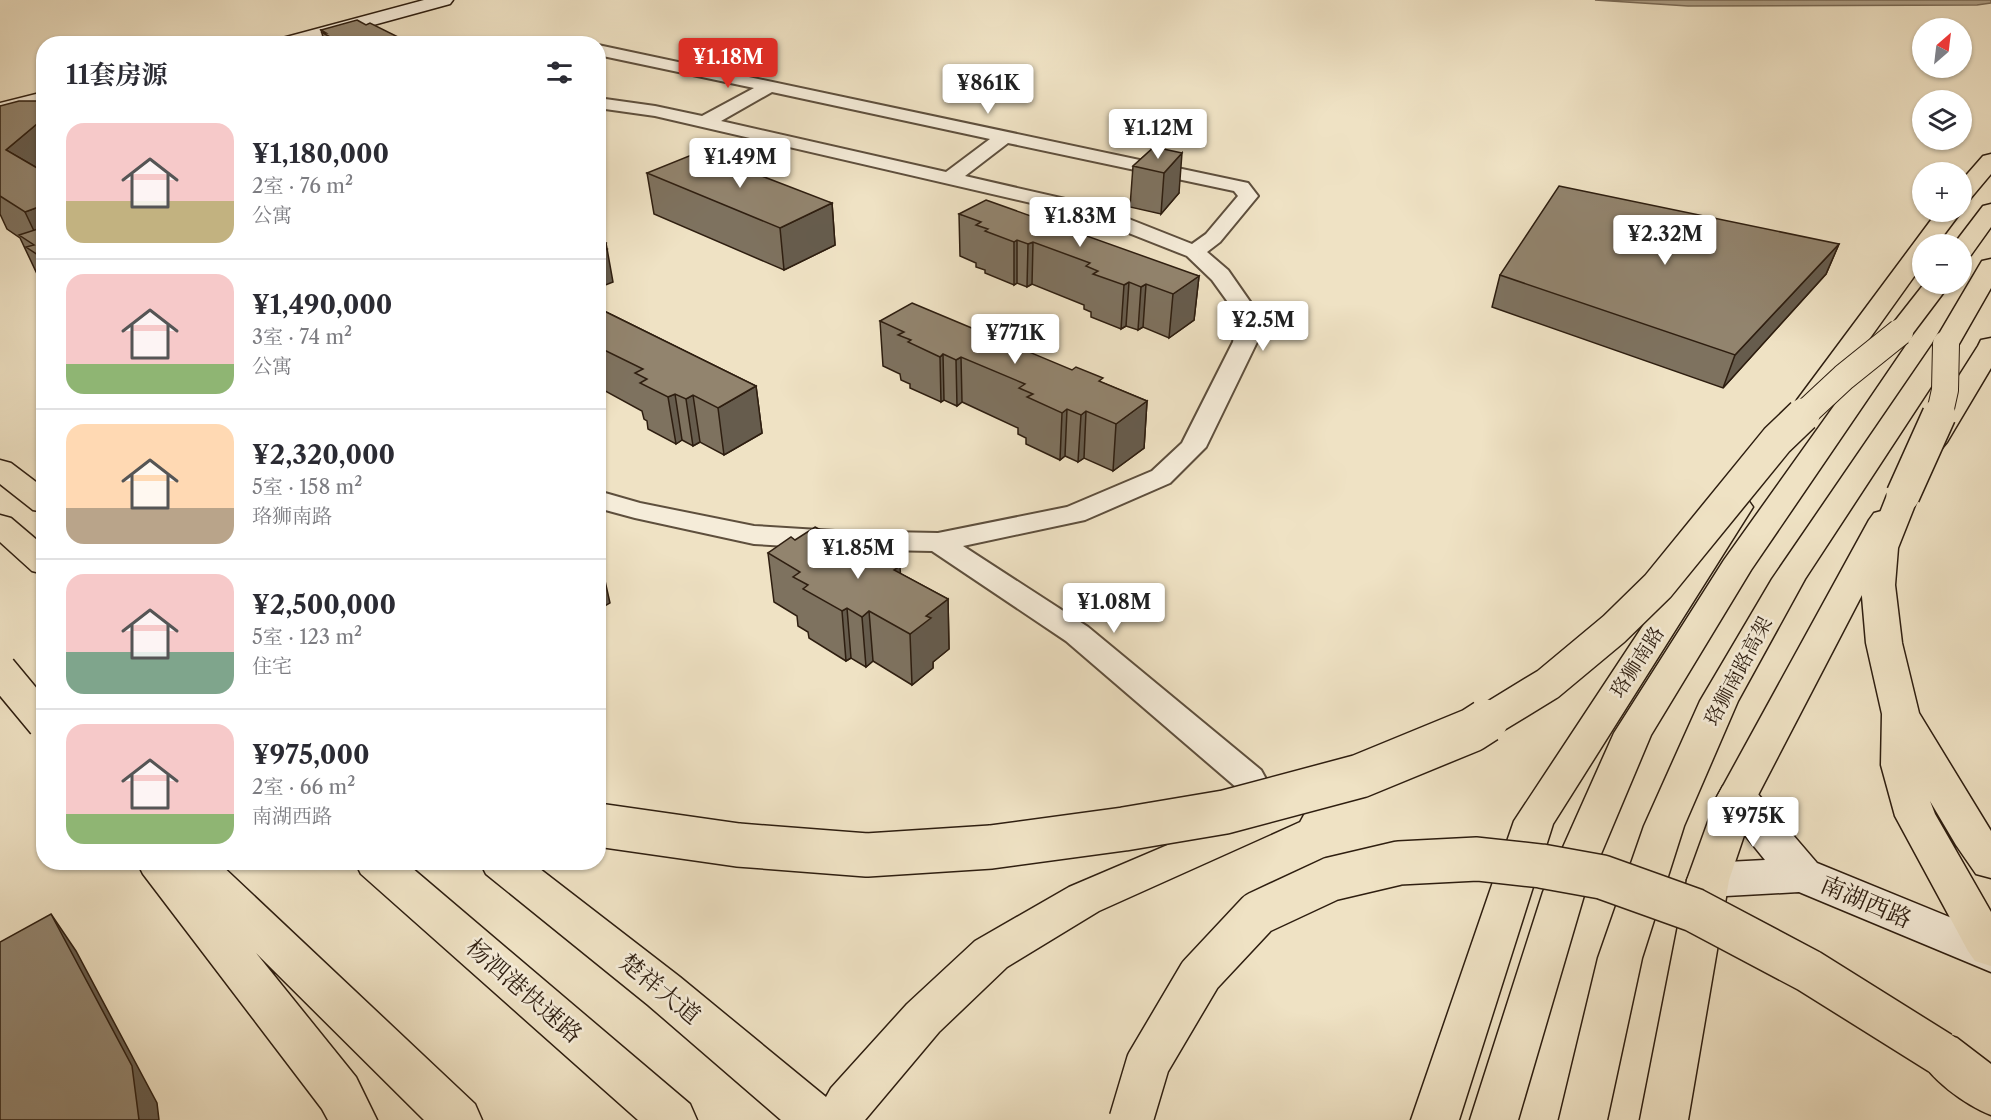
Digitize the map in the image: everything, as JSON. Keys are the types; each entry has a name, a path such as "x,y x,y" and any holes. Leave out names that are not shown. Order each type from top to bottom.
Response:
{"main road":[{"path":"294,36 416,0"},
{"path":"302,36 444,0"},
{"path":"0,109 36,100"},
{"path":"0,116 36,107"},
{"path":"1972,183 1991,161"},
{"path":"1972,237 1991,211"},
{"name":"珞狮南路","path":"1435,1120 1534,821 1772,453 1912,262"},
{"name":"珞狮南路高架","path":"1583,1120 1620,958 1664,826 1719,701 1790,579 1946,344 1991,267"},
{"path":"1494,1120 1564,892 1634,733 1736,567 1900,332 1929,294"},
{"path":"839,1120 848,1104 923,1018 991,954 1084,899 1360,776 1472,730 1548,684 1614,628 1658,586 1777,440 1844,377 1900,332"},
{"path":"1946,344 1945,390 1940,414 1882,548 1878,585 1884,643 1900,714 1900,765 1915,816 1983,938 1991,948"},
{"path":"1664,1120 1708,880 1737,797 1891,509 1991,346"},
{"path":"0,469 36,497"},
{"path":"0,507 36,531"},
{"path":"0,525 36,557"},
{"path":"0,670 36,713"},
{"path":"0,680 36,714"},
{"path":"1900,714 1970,834 1991,862"},
{"path":"606,826 738,845 867,855 969,849 1124,829 1225,812 1360,776"},
{"name":"南湖西路","path":"1737,797 1802,875 1991,953"},
{"path":"1131,1120 1148,1063 1200,975 1258,913 1331,879 1399,863 1477,860 1541,866 1602,877 1694,910 1809,971 1940,1053 1991,1093"},
{"path":"164,870 350,1111"},
{"path":"198,870 458,1120"},
{"name":"杨泗港快速路","path":"385,870 673,1120"},
{"name":"楚祥大道","path":"511,870 664,991 817,1120"},
{"path":"1708,880 1802,875"}],"street":[{"path":"345,27 367,34"},
{"path":"606,52 1241,187 1248,196 1213,238 1194,252"},
{"path":"705,122 769,87"},
{"path":"606,104 656,111 1089,210 1194,252 1220,275 1249,316 1245,342 1193,447 1161,477 1075,514 938,542 754,535 635,510 606,501"},
{"path":"950,178 1004,137"},
{"path":"938,542 1077,634 1249,780"}],"shaded area":[{"path":"1595,0 1991,0 1991,3 1977,5 1688,6"}],"building":[{"path":"357,20 366,25 370,23 396,36 328,36 321,30"},
{"path":"19,101 36,101 36,125 6,150 36,167 36,208 25,212 0,196 0,106"},
{"path":"1154,147 1182,153 1164,173 1133,166"},
{"path":"699,152 832,203 780,228 647,173"},
{"path":"1559,186 1839,244 1735,355 1500,275"},
{"path":"986,200 1199,276 1173,294 1146,284 1141,287 1129,282 1124,285 1093,274 1098,271 1086,266 1090,263 1033,242 1028,244 1017,240 1014,242 985,231 988,229 976,225 981,222 959,214"},
{"path":"36,230 36,254 26,247 34,245 19,235"},
{"path":"912,303 1072,370 1076,367 1103,378 1099,381 1147,401 1116,424 1086,411 1081,415 1067,409 1062,413 1027,397 1033,394 1019,388 1025,384 961,357 956,360 943,354 940,357 908,342 911,340 898,335 904,332 880,321"},
{"path":"606,312 756,386 718,408 693,395 686,399 675,394 668,397 640,383 647,379 635,373 643,369 606,351"},
{"path":"815,527 867,555 873,551 900,566 894,570 948,599 926,616 931,618 910,634 869,611 862,617 847,608 842,611 803,589 808,585 793,577 800,572 768,553 791,537 795,540"},
{"path":"51,914 132,1066 139,1120 0,1120 0,942"}]}
